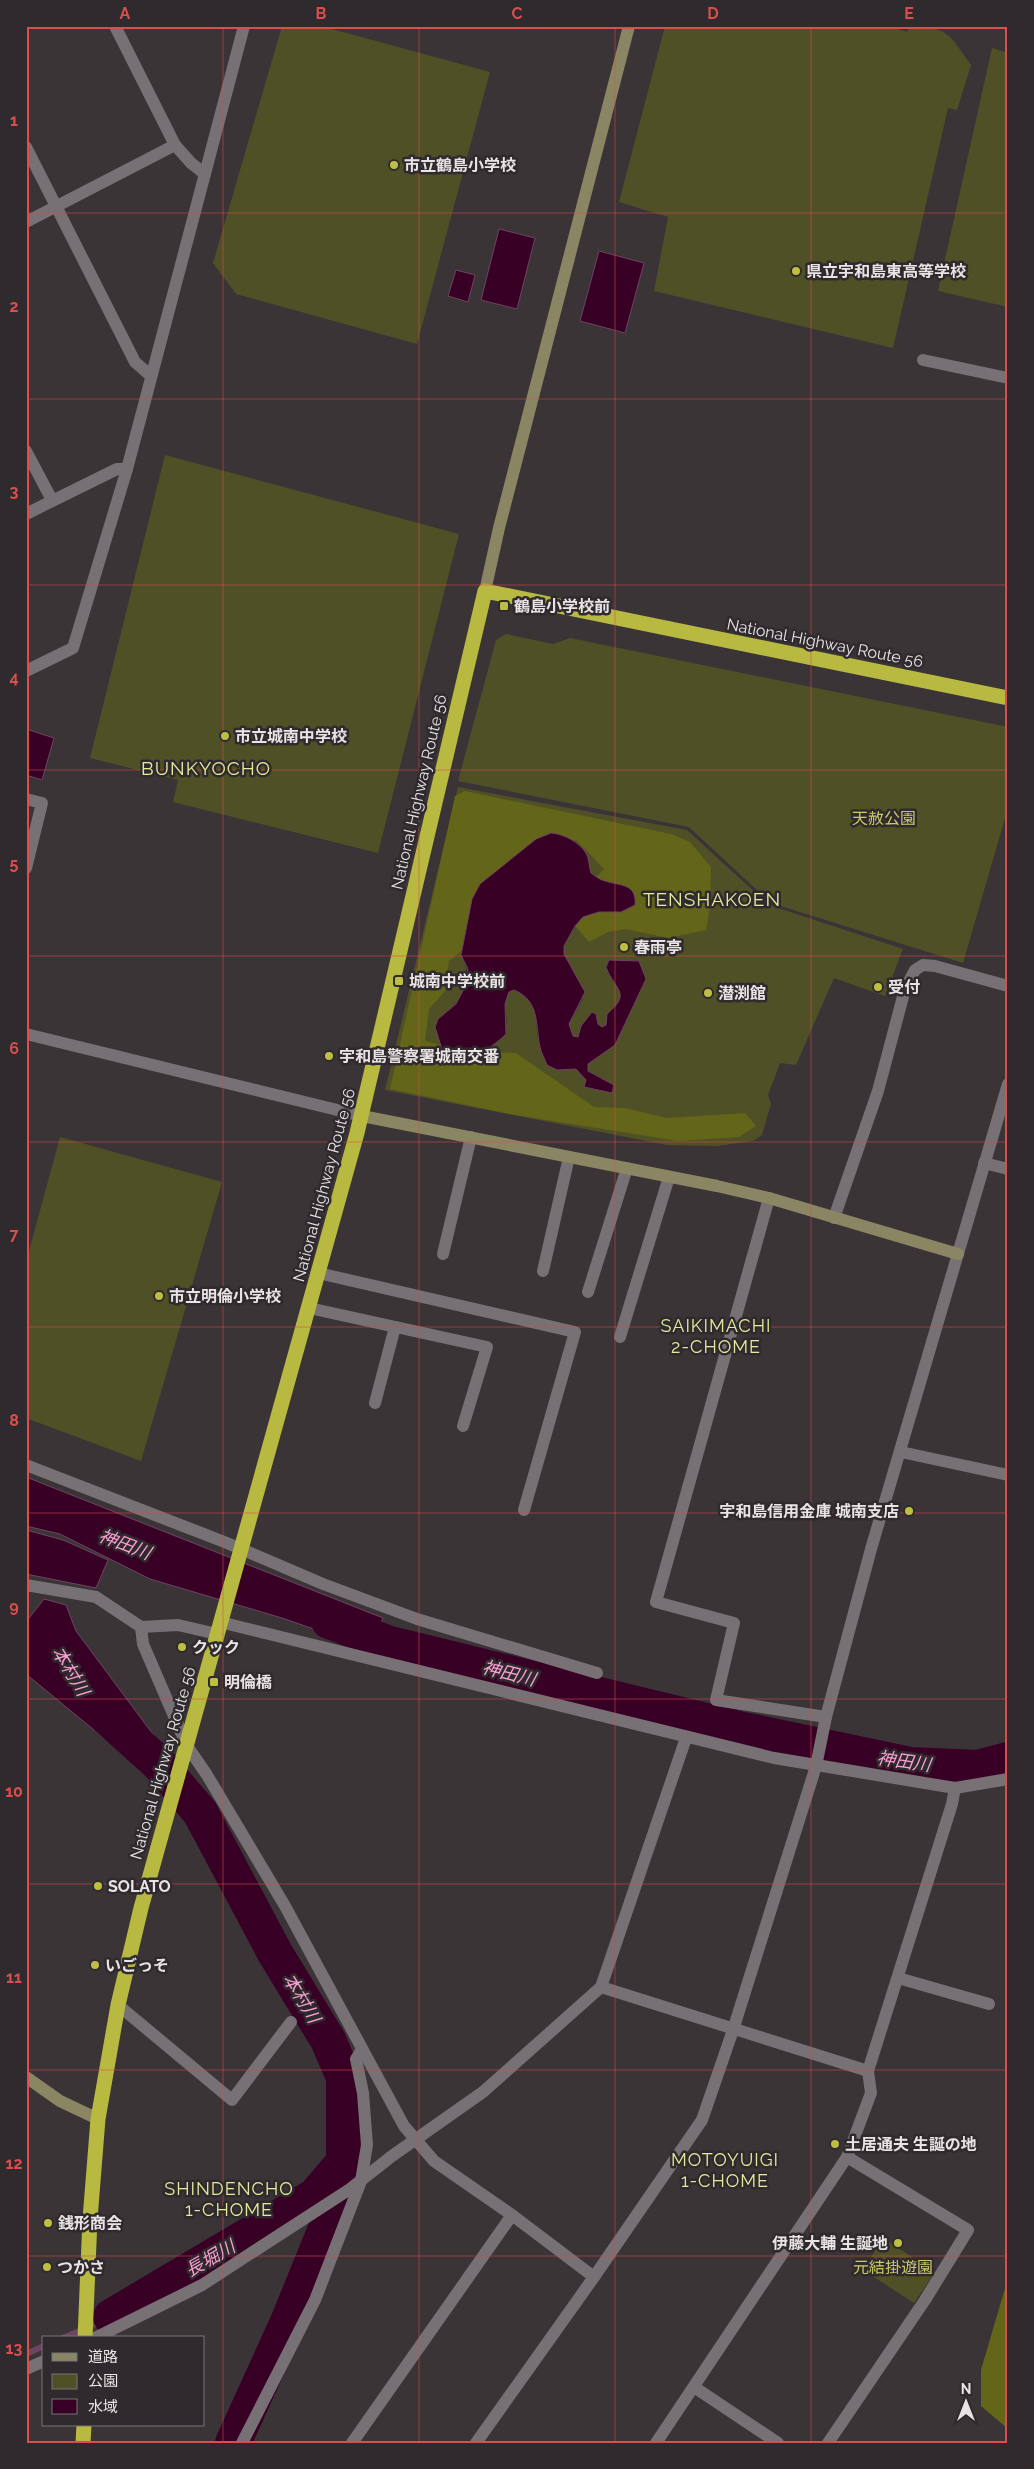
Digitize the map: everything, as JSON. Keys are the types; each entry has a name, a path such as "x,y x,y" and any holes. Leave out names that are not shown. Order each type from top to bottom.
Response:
{"highway":[{"name":"National Highway Route 56","path":"88,2333 90,2218 98,2119 118,2005 140,1908 187,1746 238,1554 362,1116 485,590 1008,698"},
{"path":"84,2426 84,2443"}],"street":[{"path":"114,26 175,145 191,163 206,174"},
{"path":"26,671 72,648 127,470 244,26"},
{"path":"485,590 504,508 628,26"},
{"path":"26,222 175,145"},
{"path":"26,147 135,362 151,376"},
{"path":"923,360 1008,378"},
{"path":"26,451 52,500"},
{"path":"26,514 117,469 127,470"},
{"path":"26,799 42,804 26,868"},
{"path":"834,1218 878,1091 898,1011 915,970 923,965 935,966 1008,986"},
{"path":"26,1034 362,1116 769,1198 958,1254"},
{"path":"476,2443 594,2277 702,2120 733,2030 816,1762 824,1724 871,1549 1008,1084"},
{"path":"443,1254 471,1137"},
{"path":"543,1272 569,1157"},
{"path":"984,1163 1008,1169"},
{"path":"588,1292 627,1168"},
{"path":"620,1337 669,1177"},
{"path":"769,1198 656,1602 734,1623 716,1700 824,1724"},
{"path":"318,1274 575,1332 524,1510"},
{"path":"309,1308 487,1347 463,1426"},
{"path":"376,1403 395,1327"},
{"path":"901,1452 1008,1475"},
{"path":"26,1465 238,1554 417,1619 597,1673"},
{"path":"27,1586 96,1597 141,1627 219,1624 686,1738 955,1788 1008,1778"},
{"path":"141,1627 143,1644 187,1746 207,1775 285,1906 404,2126 414,2140 434,2161 512,2215 594,2277"},
{"path":"88,2333 202,2285 350,2189 414,2140 483,2092 601,1987 686,1738"},
{"path":"656,2443 847,2157 871,2092 868,2071 952,1804 955,1788"},
{"path":"898,1978 989,2004"},
{"path":"601,1987 868,2071"},
{"path":"118,2005 232,2100 292,2022"},
{"path":"242,2443 315,2300 361,2181 367,2145 363,2093 356,2059 362,2049"},
{"path":"26,2076 60,2100 98,2119"},
{"path":"828,2443 925,2300 968,2230 847,2157"},
{"path":"352,2443 512,2215"},
{"path":"26,2368 42,2362"},
{"path":"694,2387 778,2443"}],"green space":[{"path":"282,26 321,26 490,72 417,344 236,294 213,263"},
{"path":"665,26 890,26 907,32 910,26 923,26 941,31 947,35 953,40 971,65 957,110 948,108 893,348 654,291 668,217 619,202"},
{"path":"992,48 1008,53 1008,307 938,291"},
{"path":"165,455 459,534 378,853 173,802 178,780 90,758"},
{"name":"天赦公園","path":"506,634 553,644 570,638 1008,727 1008,808 963,963 771,903 689,827 458,781 496,640"},
{"path":"458,787 687,830 769,905 903,949 885,996 834,978 796,1065 780,1063 768,1095 771,1104 762,1135 753,1141 717,1146 667,1145 385,1090","holes":["587,854 590,873 603,881 564,946 564,954 583,999 569,1024 573,1036 578,1037 581,1026 597,1018 598,1024 602,1027 606,1025 607,1014 619,1001 621,990 609,975 606,967 609,960 636,960 646,979 615,1045 588,1064 588,1071 601,1077 584,1086 586,1080 576,1069 557,1070 543,1053 538,1039 533,1007 523,995 513,990 509,992 505,1004 507,1023 438,1019 459,999 464,991 467,975 461,955"]},
{"path":"60,1137 222,1182 141,1461 26,1418 26,1262"},
{"name":"元結掛遊園","path":"883,2238 935,2272 914,2303 863,2270"}],"shaded area":[{"path":"465,791 671,834 690,842 711,867 710,906 706,930 668,938 626,929 608,932 589,942 572,922 583,890 604,869 576,840 547,847 477,939 449,961 446,990 429,1009 425,1041 462,1051 516,1053 594,1107 625,1108 667,1118 745,1113 756,1126 739,1137 678,1141 515,1115 390,1089 455,796"},
{"path":"1008,2278 1007,2428 981,2406 981,2370"}],"water":[{"path":"499,229 535,238 517,309 481,300"},
{"path":"599,251 644,263 625,333 580,321"},
{"path":"456,270 475,275 468,302 448,296"},
{"path":"26,729 54,738 42,780 26,775"},
{"path":"551,833 561,835 575,842 586,853 591,873 598,878 630,889 635,898 635,905 621,912 599,912 583,917 575,926 564,946 564,954 585,992 569,1024 573,1036 578,1037 581,1026 592,1012 596,1014 598,1024 602,1027 606,1025 607,1014 619,1001 619,991 606,967 609,960 639,961 646,979 615,1045 588,1064 588,1071 614,1085 612,1093 584,1087 586,1080 576,1069 557,1070 547,1065 541,1049 532,1007 528,1000 514,990 509,992 505,1004 506,1034 494,1045 471,1058 446,1062 435,1027 438,1019 456,1004 466,985 468,969 461,955 472,899 480,884 536,839"},
{"path":"26,1477 383,1618 372,1649 282,1618 150,1579 60,1534 26,1526"},
{"path":"26,1530 63,1540 108,1560 96,1588 26,1574"},
{"path":"44,1599 66,1605 76,1631 155,1737 133,1762 26,1674 26,1622"}],"waterway":[{"name":"神田川","path":"329,1621 390,1644 739,1729 911,1765 978,1768 1008,1760"},
{"name":"本村川","path":"107,1717 157,1762 200,1812 275,1953 328,2040 344,2077 344,2172 338,2199 288,2322 233,2443"},
{"name":"長堀川","path":"111,2317 315,2196 344,2162"},
{"name":"長堀川","path":"68,2336 111,2317"},
{"name":"長堀川","path":"26,2354 42,2347"}],"place":[{"name":"市立鶴島小学校","path":"394,165"},
{"name":"県立宇和島東高等学校","path":"796,271"},
{"name":"鶴島小学校前","path":"504,606"},
{"name":"市立城南中学校","path":"225,736"},
{"name":"春雨亭","path":"624,947"},
{"name":"城南中学校前","path":"399,981"},
{"name":"受付","path":"878,987"},
{"name":"潜渕館","path":"708,993"},
{"name":"宇和島警察署城南交番","path":"329,1056"},
{"name":"市立明倫小学校","path":"159,1296"},
{"name":"宇和島信用金庫 城南支店","path":"909,1511"},
{"name":"クック","path":"182,1647"},
{"name":"明倫橋","path":"214,1682"},
{"name":"SOLATO","path":"98,1886"},
{"name":"いごっそ","path":"95,1965"},
{"name":"土居通夫 生誕の地","path":"835,2144"},
{"name":"銭形商会","path":"48,2223"},
{"name":"伊藤大輔 生誕地","path":"898,2243"},
{"name":"つかさ","path":"47,2267"}],"district":[{"name":"BUNKYOCHO","path":"206,768"},
{"name":"TENSHAKOEN","path":"712,899"},
{"name":"SAIKIMACHI 2-CHOME","path":"716,1335"},
{"name":"MOTOYUIGI 1-CHOME","path":"725,2169"},
{"name":"SHINDENCHO 1-CHOME","path":"229,2198"}]}
